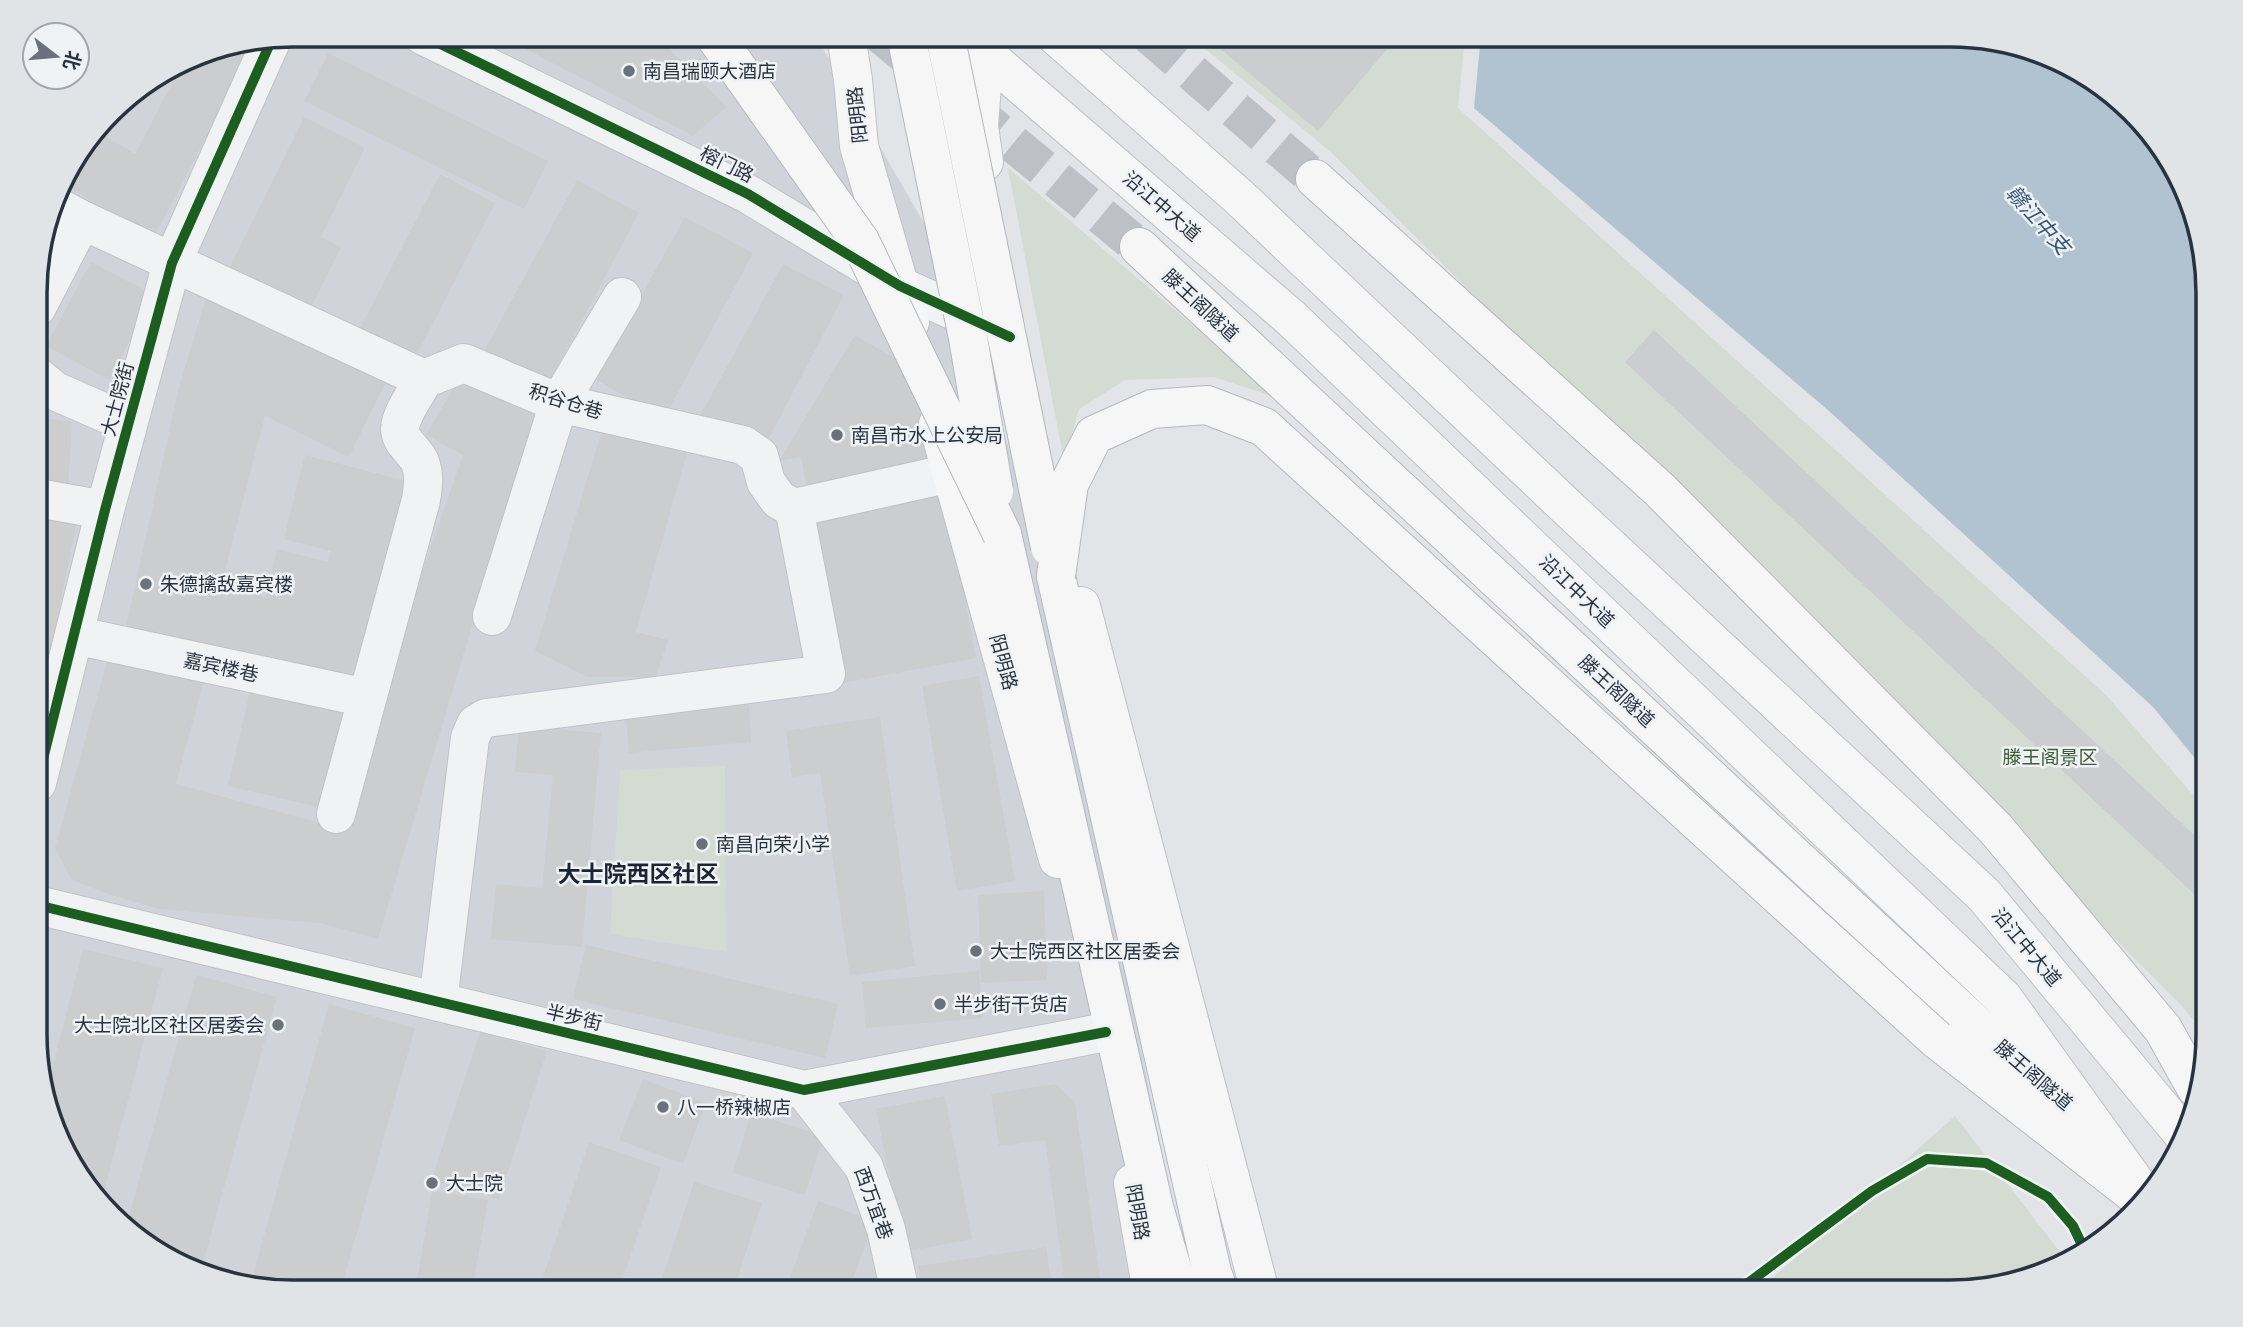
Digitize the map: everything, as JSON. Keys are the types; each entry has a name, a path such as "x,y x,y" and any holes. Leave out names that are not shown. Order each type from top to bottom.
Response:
{"main road":[{"path":"723,48 860,241 1002,534"},
{"name":"阳明路","path":"848,48 859,146 1106,1032 1150,1279"},
{"path":"909,48 968,338 1002,534 1154,1207 1168,1279"},
{"path":"961,48 1056,576 1215,1279"},
{"path":"964,48 982,85 979,126 1010,337 1257,1279"},
{"name":"沿江中大道","path":"973,48 1292,319 2004,998 2140,1189"},
{"name":"沿江中大道","path":"1069,48 1239,197 1984,895 2177,1127"},
{"path":"1315,179 1660,490 1995,828 2163,1029 2191,1080"},
{"name":"滕王阁隧道","path":"1139,247 1963,1013 2097,1131"},
{"path":"1056,576 1069,484 1094,435 1152,409 1207,405 1264,427 1936,1039 2135,1196"},
{"path":"1154,1207 1175,1279"}],"street":[{"name":"榕门路","path":"448,48 748,194 900,286 1010,337"},
{"name":"大士院街","path":"47,743 105,510 172,263 268,49"},
{"path":"48,272 68,212 424,379 400,428 403,439 420,462 424,479 421,500 336,814"},
{"path":"492,616 559,403 622,297"},
{"name":"积谷仓巷","path":"424,379 464,363 559,403 743,445 759,456 766,482 779,500 794,508"},
{"path":"47,384 55,391 128,424"},
{"path":"438,1002 470,738 476,724 486,718 826,674 794,508 951,473"},
{"path":"47,500 105,510"},
{"name":"嘉宾楼巷","path":"74,635 367,698"},
{"name":"半步街","path":"47,907 804,1090 1106,1032"},
{"name":"西万宜巷","path":"804,1090 864,1167 887,1229 893,1280"}],"shaded area":[{"path":"822,48 931,235 1018,473 1129,986 1187,1279 294,1280 262,1278 215,1267 170,1247 131,1219 98,1183 66,1128 52,1081 47,1033 49,262 66,199 80,170 108,131 131,108 170,80 215,60 262,49"}],"green space":[{"name":"滕王阁景区","path":"1203,47 1464,47 1458,108 2106,695 2196,798 2196,1023 2180,1004 1331,152"},
{"path":"1008,168 1278,398 1214,377 1125,380 1079,409 1064,461"},
{"path":"725,766 726,952 610,934 620,770"},
{"path":"1955,1116 2061,1253 2028,1267 1981,1278 1771,1279"}],"water":[{"name":"赣江中支","path":"1480,47 1949,47 1981,49 2028,60 2072,80 2112,108 2135,131 2163,171 2183,215 2194,262 2196,759 2153,707 1829,411 1474,108"}],"building":[{"path":"1219,47 1389,47 1318,131"},
{"name":"南昌瑞颐大酒店","path":"524,48 668,48 726,107 693,136"},
{"path":"251,51 152,241 71,189 80,170 104,136 135,154 175,78 215,60"},
{"path":"328,53 548,161 524,209 304,101"},
{"path":"304,117 365,148 321,237 341,247 308,313 227,273"},
{"path":"440,174 495,203 414,360 358,332"},
{"path":"577,180 639,213 546,388 482,355"},
{"path":"685,217 753,253 664,418 595,379"},
{"path":"91,262 154,295 109,380 47,344"},
{"path":"783,264 844,295 768,440 694,427"},
{"path":"207,295 386,382 349,457 265,416 221,586 266,597 277,549 328,562 331,551 284,539 305,455 414,483 361,689 124,636 179,387"},
{"path":"1654,330 2196,836 2196,896 1625,362"},
{"path":"855,335 924,376 976,658 843,683 801,457 779,461"},
{"path":"461,375 546,418 469,636 378,939 320,923 160,909 72,880 55,848 111,647 206,673 176,784 346,830 407,616 463,455 426,435"},
{"path":"606,417 690,442 636,632 668,640 656,677 587,677 535,651"},
{"path":"47,418 72,422 68,488 47,485"},
{"path":"47,516 77,522 47,667"},
{"path":"979,676 1015,881 957,891 922,686"},
{"path":"252,682 347,705 323,808 228,786"},
{"path":"749,705 751,742 629,753 626,716"},
{"path":"880,717 915,966 850,976 820,773 792,777 786,731"},
{"path":"519,726 601,733 582,947 491,939 496,884 542,888 553,775 515,772"},
{"path":"1044,891 1047,980 981,983 978,895"},
{"path":"586,945 838,1004 825,1058 573,999"},
{"path":"83,949 163,968 104,1191 80,1156 66,1128 51,1073"},
{"path":"979,971 983,1018 866,1028 862,982"},
{"path":"196,975 277,997 203,1263 170,1247 129,1217"},
{"path":"329,1004 415,1028 343,1280 253,1276"},
{"path":"480,1032 547,1051 499,1199 431,1181"},
{"path":"643,1079 706,1103 683,1164 619,1140"},
{"path":"1055,1084 1075,1102 1100,1280 1064,1280 1045,1140 999,1146 991,1094"},
{"path":"945,1096 972,1239 904,1252 876,1109"},
{"path":"751,1113 824,1136 805,1195 733,1173"},
{"path":"589,1142 661,1167 622,1280 542,1280"},
{"path":"694,1182 762,1203 737,1280 662,1280"},
{"path":"432,1191 488,1200 474,1280 417,1280"},
{"path":"818,1201 874,1221 853,1280 789,1280"},
{"path":"1046,1247 1051,1280 920,1280 918,1266"}],"tunnel":[{"path":"1163,47 1315,179"},
{"path":"896,48 1139,247"}],"cycle path":[{"path":"448,48 748,194 900,286 1010,337"},
{"path":"47,743 105,510 172,263 268,49"},
{"path":"47,907 804,1090 1106,1032"},
{"path":"1753,1279 1872,1191 1927,1159 1986,1163 2048,1197 2073,1226 2080,1242"}],"place":[{"name":"南昌瑞颐大酒店","path":"629,71"},
{"name":"南昌市水上公安局","path":"837,435"},
{"name":"朱德擒敌嘉宾楼","path":"146,584"},
{"name":"南昌向荣小学","path":"702,844"},
{"name":"大士院西区社区居委会","path":"976,951"},
{"name":"半步街干货店","path":"940,1004"},
{"name":"大士院北区社区居委会","path":"278,1025"},
{"name":"八一桥辣椒店","path":"663,1107"},
{"name":"大士院","path":"432,1183"}],"district":[{"name":"大士院西区社区","path":"638,874"}]}
